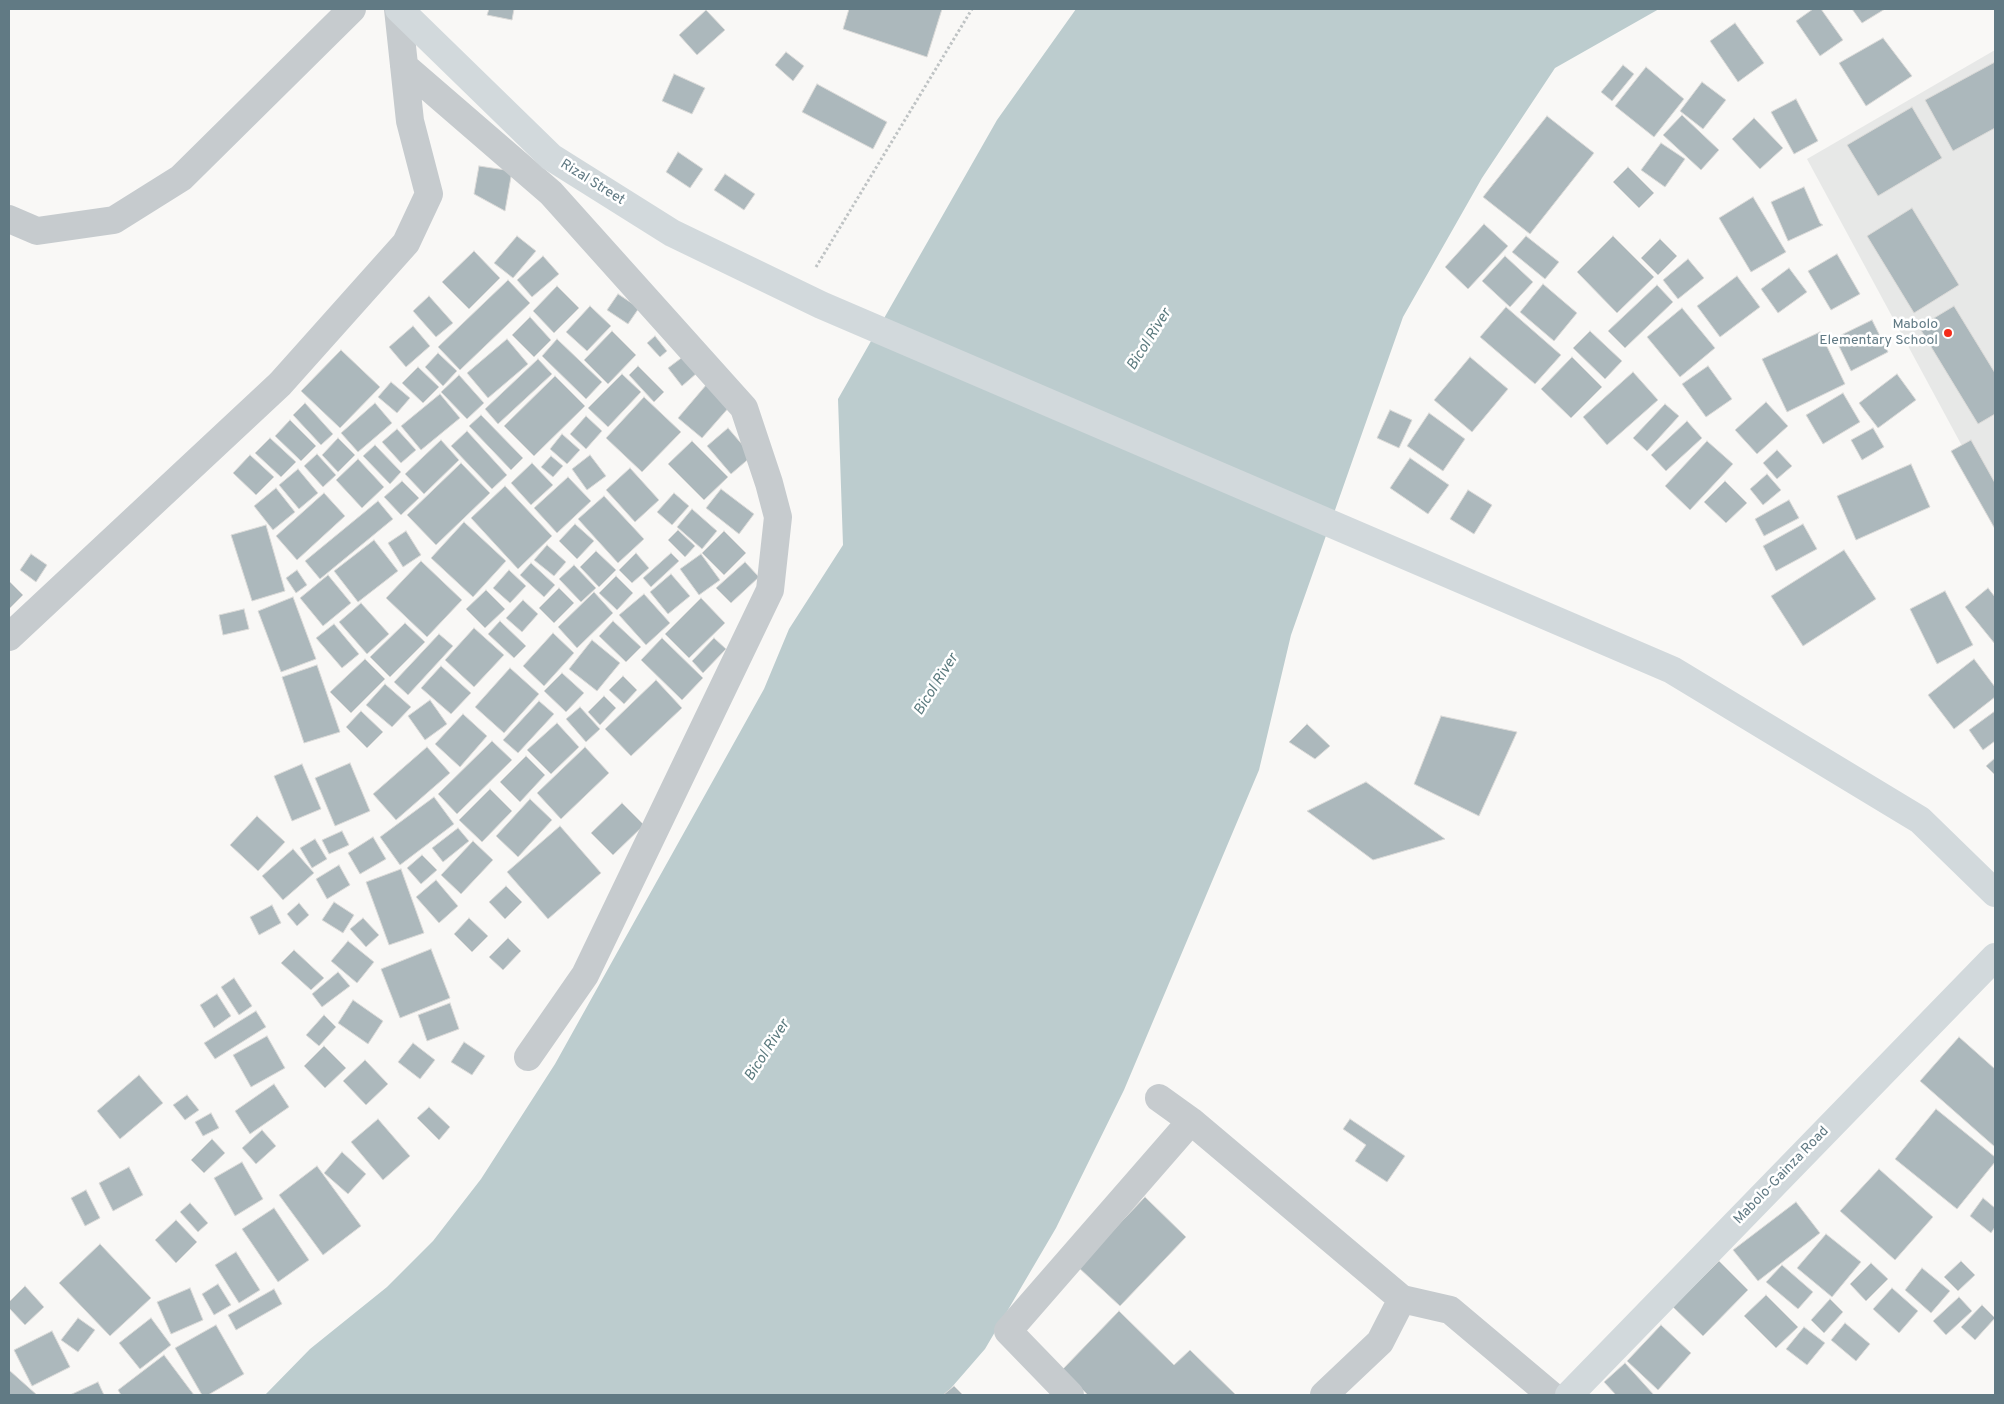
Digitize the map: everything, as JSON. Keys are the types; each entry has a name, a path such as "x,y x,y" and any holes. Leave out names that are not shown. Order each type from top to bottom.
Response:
{"main road":[{"name":"Rizal Street","path":"399,9 550,157 672,233 821,305 1428,567 1672,670 1920,820 1995,894"},
{"name":"Mabolo-Gainza Road","path":"1569,1395 1995,957"}],"street":[{"path":"9,219 37,231 114,220 181,178 352,9"},
{"path":"9,637 280,384 406,243 429,194 410,121 399,9"},
{"path":"404,66 551,193 744,408 769,483 778,517 770,590 585,975 528,1057"},
{"path":"1159,1098 1191,1121 1402,1299 1450,1310 1551,1395"},
{"path":"1070,1395 1008,1331 1191,1121"},
{"path":"1324,1395 1380,1342 1402,1299"}],"path":[{"path":"813,273 972,9"}],"shaded area":[{"name":"Mabolo Elementary School","path":"1995,50 1995,507 1807,159"}],"water":[{"name":"Bicol River","path":"1076,9 1659,9 1555,68 1482,178 1403,317 1291,635 1259,770 1124,1090 1056,1228 985,1349 945,1395 265,1395 310,1349 387,1287 433,1241 481,1179 555,1064 764,689 789,629 843,545 838,399 997,120"}],"building":[{"path":"489,9 514,9 512,20 487,15"},
{"path":"849,9 942,9 927,57 843,29"},
{"path":"1813,9 1821,9 1843,40 1820,56 1796,21"},
{"path":"1852,9 1885,9 1862,23"},
{"path":"706,10 725,30 697,55 679,35"},
{"path":"1735,23 1764,63 1738,82 1710,41"},
{"path":"1883,38 1912,76 1866,106 1839,63"},
{"path":"786,52 804,66 793,81 775,65"},
{"path":"1995,62 1995,128 1953,151 1925,100"},
{"path":"1623,65 1634,74 1612,101 1601,92"},
{"path":"1646,67 1684,99 1654,137 1615,106"},
{"path":"674,74 705,88 692,114 662,101"},
{"path":"1702,82 1726,100 1703,129 1680,111"},
{"path":"817,84 887,122 873,149 802,112"},
{"path":"1796,99 1818,141 1794,154 1771,112"},
{"path":"1912,107 1942,158 1878,196 1847,145"},
{"path":"1682,115 1719,150 1701,170 1663,135"},
{"path":"1547,116 1594,153 1530,234 1483,197"},
{"path":"1754,118 1783,148 1760,169 1732,139"},
{"path":"1661,143 1685,159 1665,187 1641,170"},
{"path":"678,152 703,169 690,188 666,172"},
{"path":"479,166 512,171 505,211 474,194"},
{"path":"1628,167 1654,193 1639,208 1613,182"},
{"path":"725,174 755,194 744,210 714,190"},
{"path":"1804,187 1820,223 1823,225 1788,241 1771,202"},
{"path":"1753,197 1786,252 1751,272 1719,218"},
{"path":"1912,208 1959,285 1914,313 1867,236"},
{"path":"1484,224 1508,246 1468,289 1445,267"},
{"path":"517,236 536,251 513,278 494,263"},
{"path":"1526,236 1559,262 1545,279 1512,252"},
{"path":"1613,236 1654,277 1617,313 1577,272"},
{"path":"1660,239 1677,256 1658,275 1641,258"},
{"path":"474,251 500,278 469,309 442,282"},
{"path":"1837,254 1860,294 1831,310 1808,271"},
{"path":"543,256 559,274 532,297 517,280"},
{"path":"1505,256 1533,282 1510,307 1482,281"},
{"path":"1688,259 1704,278 1678,299 1663,280"},
{"path":"1789,268 1807,292 1778,313 1761,289"},
{"path":"1737,276 1760,307 1720,337 1697,306"},
{"path":"508,280 530,303 460,370 438,347"},
{"path":"1543,284 1577,313 1554,341 1520,312"},
{"path":"1657,285 1673,302 1625,348 1608,331"},
{"path":"557,286 579,308 554,333 533,311"},
{"path":"618,294 639,308 628,324 607,310"},
{"path":"429,296 453,323 436,337 413,311"},
{"path":"590,306 611,326 587,351 566,332"},
{"path":"1954,306 1995,373 1995,414 1978,424 1919,327"},
{"path":"1506,307 1561,355 1535,384 1480,337"},
{"path":"1682,308 1715,348 1680,377 1647,337"},
{"path":"530,317 551,340 534,357 512,335"},
{"path":"1872,320 1888,352 1851,371 1835,338"},
{"path":"413,326 430,346 406,367 389,347"},
{"path":"612,331 636,355 608,384 584,360"},
{"path":"1590,331 1622,361 1605,379 1573,348"},
{"path":"1820,332 1845,384 1787,412 1762,359"},
{"path":"655,336 667,351 660,357 647,343"},
{"path":"507,339 528,364 488,398 467,373"},
{"path":"557,339 602,382 586,399 542,356"},
{"path":"341,350 380,387 340,428 301,391"},
{"path":"438,353 457,371 443,386 425,367"},
{"path":"684,356 697,373 682,386 668,368"},
{"path":"1470,357 1508,389 1472,432 1434,400"},
{"path":"1572,357 1602,387 1571,418 1541,389"},
{"path":"538,359 552,374 498,424 485,409"},
{"path":"638,366 664,392 654,402 629,375"},
{"path":"1708,366 1732,399 1706,417 1682,384"},
{"path":"418,367 439,387 423,403 402,383"},
{"path":"1633,372 1658,400 1607,445 1583,417"},
{"path":"622,374 641,392 608,427 588,408"},
{"path":"1897,374 1916,400 1878,428 1859,403"},
{"path":"459,375 484,403 467,419 441,392"},
{"path":"555,376 585,406 534,456 504,426"},
{"path":"391,382 410,398 397,413 378,397"},
{"path":"707,384 731,405 702,438 678,418"},
{"path":"1843,393 1860,422 1823,444 1806,415"},
{"path":"440,394 460,418 421,450 401,426"},
{"path":"644,397 681,432 642,472 606,438"},
{"path":"1766,402 1788,426 1757,454 1735,430"},
{"path":"305,403 333,434 321,445 293,415"},
{"path":"375,403 392,423 358,452 341,433"},
{"path":"1665,404 1679,416 1647,451 1633,438"},
{"path":"1390,410 1412,420 1399,448 1377,438"},
{"path":"1429,413 1465,439 1443,471 1407,446"},
{"path":"481,415 523,458 511,470 469,426"},
{"path":"586,416 602,431 586,449 570,434"},
{"path":"290,420 316,446 301,461 275,436"},
{"path":"1687,421 1702,438 1666,471 1651,455"},
{"path":"728,428 752,456 731,474 707,446"},
{"path":"1873,428 1884,447 1862,460 1851,440"},
{"path":"397,429 416,450 401,463 382,442"},
{"path":"467,431 507,475 492,489 451,446"},
{"path":"562,434 580,450 567,464 550,449"},
{"path":"270,438 296,462 281,477 255,453"},
{"path":"338,438 355,455 338,472 322,455"},
{"path":"441,440 459,460 424,494 405,474"},
{"path":"1971,440 1995,483 1995,529 1951,451"},
{"path":"692,441 728,477 704,500 668,464"},
{"path":"1707,441 1733,464 1690,510 1665,486"},
{"path":"375,445 401,472 390,484 363,456"},
{"path":"1777,450 1792,466 1777,479 1763,463"},
{"path":"317,454 336,475 323,487 304,466"},
{"path":"250,455 274,477 256,495 233,473"},
{"path":"590,455 606,476 587,490 572,469"},
{"path":"551,456 563,466 553,477 541,467"},
{"path":"1410,458 1449,485 1428,514 1390,488"},
{"path":"358,459 384,487 362,508 336,480"},
{"path":"461,463 490,493 436,545 407,515"},
{"path":"532,463 553,485 531,505 511,483"},
{"path":"1911,464 1930,507 1856,540 1837,496"},
{"path":"630,468 659,500 635,522 606,490"},
{"path":"298,469 318,493 299,509 279,485"},
{"path":"1767,474 1781,490 1763,505 1750,489"},
{"path":"568,477 591,501 557,533 534,508"},
{"path":"402,481 419,498 401,515 384,497"},
{"path":"1725,481 1747,503 1726,523 1704,502"},
{"path":"505,486 552,536 518,569 471,518"},
{"path":"276,488 295,512 273,530 254,506"},
{"path":"721,489 754,514 739,534 706,508"},
{"path":"1468,490 1492,505 1474,534 1450,519"},
{"path":"324,493 345,516 297,560 276,536"},
{"path":"674,493 689,506 672,525 657,512"},
{"path":"604,496 644,539 618,563 578,519"},
{"path":"1789,500 1799,518 1764,536 1755,519"},
{"path":"378,501 393,519 320,579 305,561"},
{"path":"692,509 717,531 702,549 677,527"},
{"path":"464,522 506,561 473,597 431,558"},
{"path":"575,524 594,541 577,559 559,541"},
{"path":"1803,524 1817,549 1776,571 1763,546"},
{"path":"266,525 285,591 252,601 231,535"},
{"path":"678,530 695,546 685,557 668,540"},
{"path":"406,531 421,555 403,567 388,543"},
{"path":"724,531 746,553 724,575 702,553"},
{"path":"374,540 398,571 358,602 334,571"},
{"path":"547,545 566,562 554,576 534,560"},
{"path":"1844,550 1876,599 1803,646 1771,596"},
{"path":"596,551 616,570 599,587 580,567"},
{"path":"636,553 649,568 632,583 619,570"},
{"path":"671,553 679,561 651,587 643,578"},
{"path":"31,554 47,565 36,582 20,570"},
{"path":"701,554 720,580 699,595 680,569"},
{"path":"421,561 462,600 427,637 386,598"},
{"path":"745,562 759,577 731,603 716,588"},
{"path":"531,563 555,585 544,597 520,575"},
{"path":"574,565 596,588 581,602 559,579"},
{"path":"297,570 307,585 296,593 286,578"},
{"path":"509,570 526,586 510,603 493,588"},
{"path":"671,574 690,596 668,614 650,592"},
{"path":"328,575 351,603 323,626 300,598"},
{"path":"616,576 633,593 617,610 599,593"},
{"path":"9,581 23,595 9,609"},
{"path":"559,588 574,603 554,623 539,608"},
{"path":"1988,588 1995,597 1995,644 1965,607"},
{"path":"486,590 505,609 485,628 466,609"},
{"path":"1945,591 1973,645 1937,664 1910,609"},
{"path":"594,592 613,613 577,648 558,627"},
{"path":"644,594 670,623 646,645 619,615"},
{"path":"293,597 316,659 281,672 258,611"},
{"path":"701,598 725,623 689,658 665,634"},
{"path":"523,600 538,614 522,632 506,618"},
{"path":"361,603 389,634 367,654 339,622"},
{"path":"244,609 249,629 223,635 219,615"},
{"path":"500,621 526,646 514,658 488,634"},
{"path":"613,621 641,647 626,662 599,636"},
{"path":"405,623 425,642 390,677 370,657"},
{"path":"334,624 359,654 342,668 316,638"},
{"path":"474,628 504,655 474,687 445,660"},
{"path":"553,633 574,653 544,686 523,666"},
{"path":"439,634 453,646 408,695 394,682"},
{"path":"662,638 703,678 682,700 641,660"},
{"path":"714,638 726,649 703,673 692,661"},
{"path":"592,640 620,663 597,691 569,669"},
{"path":"365,659 385,679 351,713 330,692"},
{"path":"1974,659 1995,687 1995,697 1954,729 1928,695"},
{"path":"317,665 340,732 304,743 282,677"},
{"path":"441,666 471,693 451,714 421,688"},
{"path":"510,668 539,694 504,733 475,707"},
{"path":"562,673 584,693 566,712 544,691"},
{"path":"623,676 637,690 624,704 609,690"},
{"path":"656,680 682,708 631,756 605,729"},
{"path":"385,684 411,707 392,727 366,705"},
{"path":"604,696 616,708 600,725 588,712"},
{"path":"430,700 447,724 425,740 408,716"},
{"path":"539,701 554,714 518,753 503,740"},
{"path":"580,707 600,729 586,742 566,719"},
{"path":"361,711 383,732 367,748 346,727"},
{"path":"1995,711 1995,741 1983,750 1969,730"},
{"path":"463,714 487,736 460,767 435,744"},
{"path":"1441,716 1517,732 1479,816 1414,784"},
{"path":"557,723 579,747 551,774 527,750"},
{"path":"1307,724 1330,746 1315,759 1289,742"},
{"path":"492,741 512,760 457,814 438,794"},
{"path":"427,747 450,773 396,820 373,794"},
{"path":"585,747 609,773 561,819 537,793"},
{"path":"526,756 545,775 520,802 500,782"},
{"path":"1995,758 1995,775 1986,766"},
{"path":"350,763 370,811 335,826 315,778"},
{"path":"302,764 321,809 292,821 274,776"},
{"path":"1366,782 1445,839 1373,860 1307,811"},
{"path":"490,789 512,811 482,842 459,820"},
{"path":"434,797 454,824 400,865 380,837"},
{"path":"530,799 552,820 518,857 496,836"},
{"path":"622,803 644,825 613,855 591,833"},
{"path":"257,816 285,842 258,871 230,845"},
{"path":"560,826 601,873 548,919 507,872"},
{"path":"458,828 469,841 443,862 432,848"},
{"path":"342,831 349,845 329,854 322,840"},
{"path":"373,837 386,859 360,874 348,853"},
{"path":"315,839 327,859 312,868 300,848"},
{"path":"473,841 493,860 461,894 441,875"},
{"path":"293,849 314,873 283,900 262,876"},
{"path":"422,855 437,870 421,884 407,868"},
{"path":"339,865 350,885 327,899 316,879"},
{"path":"401,869 424,933 389,945 366,882"},
{"path":"436,880 458,906 439,923 416,897"},
{"path":"506,886 522,902 505,919 489,902"},
{"path":"334,902 354,915 343,933 322,920"},
{"path":"299,903 309,915 297,926 287,914"},
{"path":"272,905 281,923 259,935 250,917"},
{"path":"363,918 379,935 366,947 350,929"},
{"path":"469,918 488,936 472,952 454,934"},
{"path":"508,938 521,951 503,970 489,957"},
{"path":"348,941 374,962 357,983 331,961"},
{"path":"431,949 450,998 400,1018 381,969"},
{"path":"294,950 324,978 311,990 281,963"},
{"path":"338,972 350,986 322,1007 312,994"},
{"path":"234,978 252,1006 239,1015 221,987"},
{"path":"217,994 231,1016 214,1028 200,1005"},
{"path":"353,1000 383,1021 368,1044 338,1023"},
{"path":"450,1003 459,1029 427,1041 418,1015"},
{"path":"256,1011 266,1027 215,1059 204,1043"},
{"path":"324,1015 336,1027 319,1046 306,1035"},
{"path":"267,1036 285,1068 251,1087 233,1055"},
{"path":"1959,1037 1995,1069 1995,1147 1920,1081"},
{"path":"464,1042 485,1056 472,1075 451,1062"},
{"path":"413,1043 435,1060 420,1079 398,1062"},
{"path":"324,1046 346,1068 325,1088 304,1066"},
{"path":"365,1060 388,1084 366,1105 343,1081"},
{"path":"139,1075 163,1103 120,1139 97,1111"},
{"path":"274,1084 289,1107 250,1134 235,1111"},
{"path":"187,1095 199,1110 185,1120 173,1105"},
{"path":"429,1107 450,1127 439,1140 417,1118"},
{"path":"1936,1109 1995,1157 1995,1162 1957,1209 1895,1159"},
{"path":"211,1113 219,1128 203,1136 195,1122"},
{"path":"378,1119 410,1156 383,1180 351,1142"},
{"path":"1350,1119 1405,1156 1387,1182 1355,1161 1366,1145 1343,1129"},
{"path":"262,1130 276,1146 256,1164 242,1148"},
{"path":"212,1139 225,1153 204,1173 191,1160"},
{"path":"342,1152 366,1174 348,1194 324,1173"},
{"path":"242,1162 263,1199 235,1216 214,1178"},
{"path":"317,1166 361,1226 323,1255 279,1195"},
{"path":"129,1167 143,1195 113,1211 99,1183"},
{"path":"1879,1169 1933,1217 1895,1260 1840,1211"},
{"path":"86,1190 100,1218 85,1226 71,1198"},
{"path":"1145,1197 1186,1237 1120,1306 1078,1267"},
{"path":"1983,1198 1995,1208 1995,1227 1991,1233 1970,1216"},
{"path":"1796,1202 1820,1233 1758,1281 1733,1250"},
{"path":"190,1203 208,1223 198,1232 180,1212"},
{"path":"274,1208 309,1260 278,1282 242,1229"},
{"path":"176,1220 197,1242 176,1263 155,1240"},
{"path":"1826,1234 1861,1262 1832,1297 1797,1268"},
{"path":"100,1244 151,1298 110,1336 59,1283"},
{"path":"236,1252 260,1290 239,1303 215,1265"},
{"path":"1719,1261 1748,1290 1703,1336 1673,1307"},
{"path":"1961,1261 1975,1275 1958,1291 1944,1277"},
{"path":"1871,1263 1888,1279 1866,1301 1850,1284"},
{"path":"1782,1265 1813,1292 1798,1309 1766,1282"},
{"path":"1922,1268 1950,1291 1931,1313 1905,1290"},
{"path":"218,1284 231,1305 214,1315 202,1294"},
{"path":"25,1286 44,1307 25,1325 9,1308 9,1302"},
{"path":"190,1288 203,1320 171,1334 157,1302"},
{"path":"1892,1288 1918,1311 1899,1333 1873,1309"},
{"path":"274,1289 282,1304 236,1330 228,1315"},
{"path":"1766,1295 1798,1327 1776,1348 1744,1316"},
{"path":"1959,1297 1972,1311 1946,1335 1933,1321"},
{"path":"1830,1299 1843,1312 1824,1333 1811,1320"},
{"path":"1982,1305 1995,1318 1975,1340 1961,1327"},
{"path":"1119,1311 1174,1365 1190,1350 1236,1395 1088,1395 1062,1370"},
{"path":"78,1318 95,1330 78,1352 61,1340"},
{"path":"151,1318 171,1345 140,1369 119,1343"},
{"path":"1845,1323 1870,1344 1856,1361 1831,1340"},
{"path":"216,1325 244,1374 208,1395 202,1395 175,1348"},
{"path":"1661,1325 1691,1353 1658,1390 1627,1361"},
{"path":"1804,1327 1825,1343 1807,1365 1786,1349"},
{"path":"52,1331 70,1367 32,1386 14,1350"},
{"path":"164,1355 194,1395 121,1395 118,1390"},
{"path":"1625,1363 1654,1395 1616,1395 1604,1382"},
{"path":"9,1370 37,1395 9,1395"},
{"path":"98,1382 104,1395 70,1395"},
{"path":"954,1386 963,1395 943,1395"}],"place":[{"name":"Mabolo Elementary School","path":"1948,333"}]}
